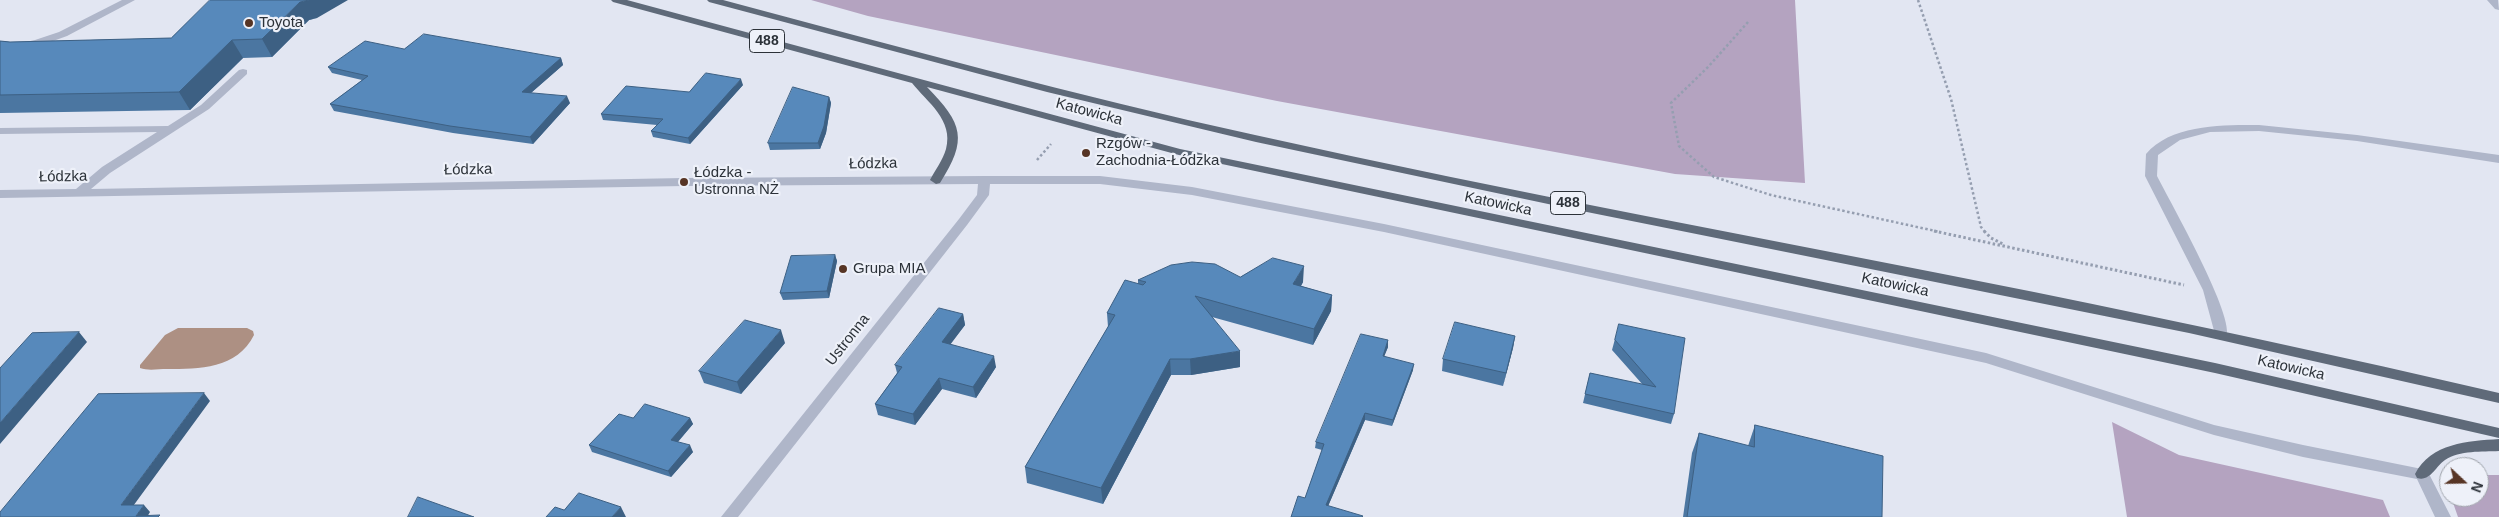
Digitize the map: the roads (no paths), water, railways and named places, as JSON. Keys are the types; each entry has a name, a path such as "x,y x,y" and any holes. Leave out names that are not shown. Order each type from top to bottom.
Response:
{"main road":[{"name":"Katowicka","path":"616,0 1179,152 2205,366 2440,418 2499,433"},
{"name":"Katowicka","path":"712,0 1044,88 1261,140 2221,335 2499,398"},
{"path":"917,82 946,114 952,129 953,146 936,180"},
{"path":"2422,474 2440,456 2465,447 2499,445"}],"street":[{"path":"0,51 38,43 63,34 130,0"},
{"path":"2492,0 2499,7"},
{"path":"78,193 106,170 205,107 243,72"},
{"path":"2221,335 2218,316 2209,290 2151,176 2152,154 2176,138 2210,129 2259,128 2357,138 2499,159"},
{"path":"0,132 170,129"},
{"name":"Łódzka","path":"0,194 936,180 1100,180 1149,185 1403,232 1986,358 2041,373 2184,421 2254,441 2422,474"},
{"name":"Ustronna","path":"729,517 963,222 983,194 984,180"},
{"path":"2422,474 2443,517"}],"place":[{"name":"Toyota","path":"249,23"},
{"name":"Rzgów - Zachodnia-Łódzka","path":"1086,153"},
{"name":"Łódzka - Ustronna NŻ","path":"684,182"},
{"name":"Grupa MIA","path":"843,269"}]}
